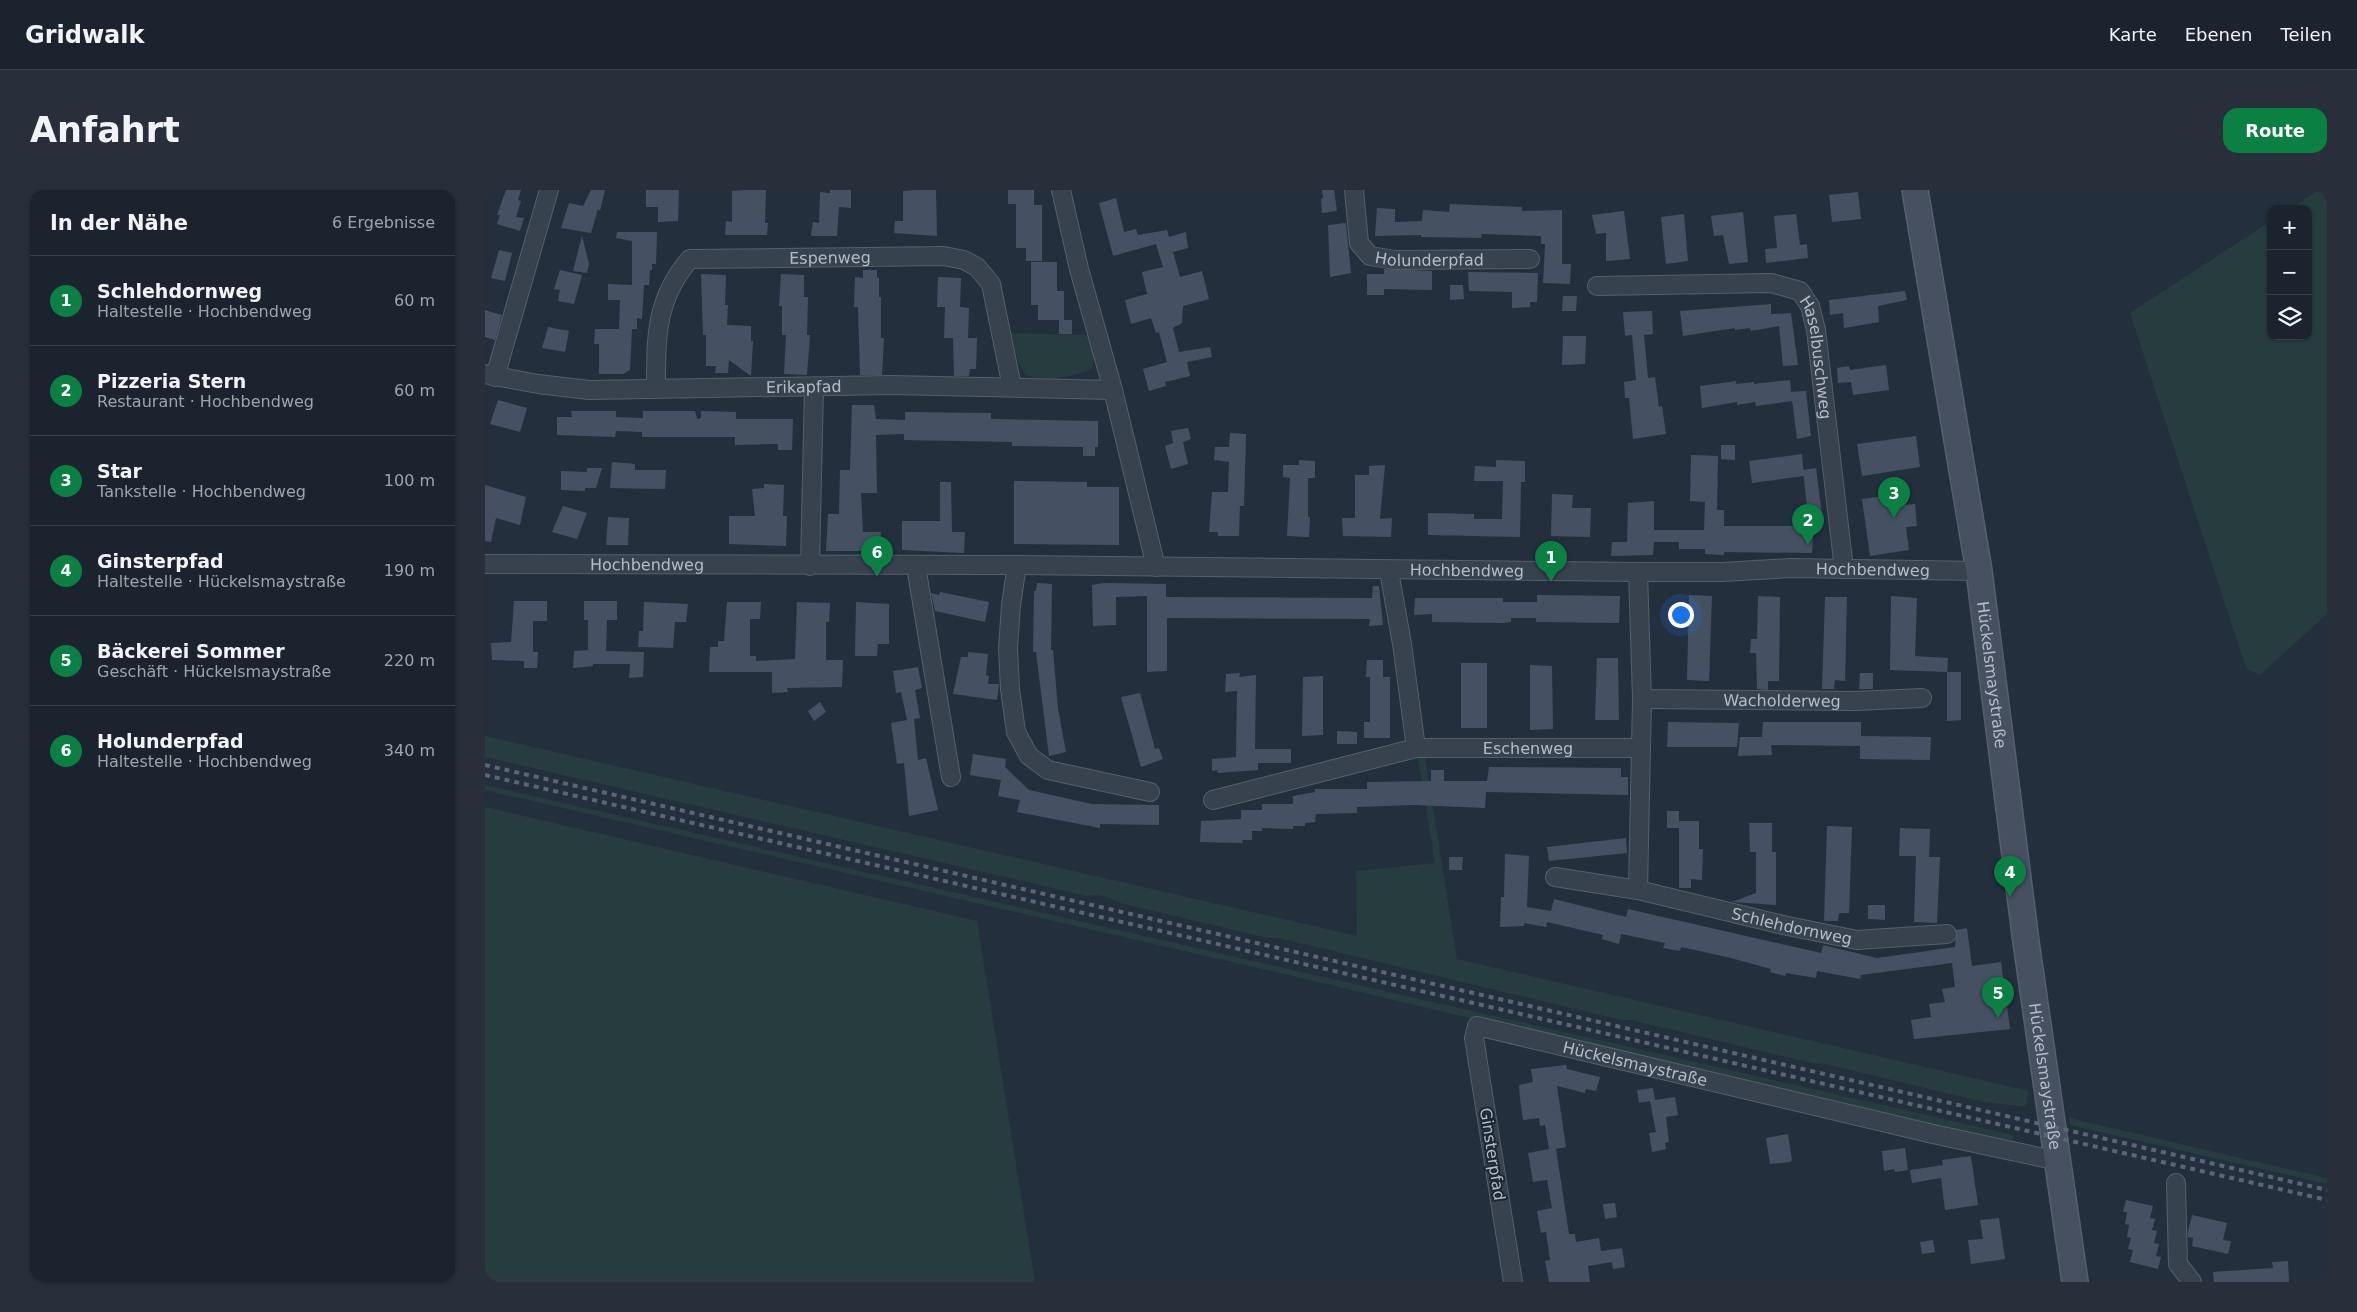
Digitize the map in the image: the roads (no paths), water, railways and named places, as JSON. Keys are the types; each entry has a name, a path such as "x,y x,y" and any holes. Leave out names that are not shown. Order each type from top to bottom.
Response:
{"main road":[{"name":"Hückelsmaystraße","path":"1915,190 1979,571 2026,942 2075,1282"}],"street":[{"name":"Erikapfad","path":"549,190 490,376 589,390 814,387 1012,387 1113,390"},
{"path":"1061,190 1079,269 1113,390 1156,567"},
{"name":"Holunderpfad","path":"1354,190 1359,244 1371,256 1395,260 1530,259"},
{"name":"Espenweg","path":"656,389 656,347 664,299 676,274 690,260 944,256 964,260 977,267 991,284 1012,387"},
{"name":"Haselbuschweg","path":"1597,286 1771,283 1800,291 1810,306 1816,330 1844,569"},
{"path":"810,566 814,387"},
{"name":"Hochbendweg","path":"485,564 532,562 810,566 1017,565 1389,571 1722,572 1791,568 1979,571"},
{"path":"1017,565 1011,605 1008,648 1015,732 1029,756 1048,770 1149,792"},
{"path":"916,566 951,777"},
{"path":"1389,571 1402,644 1416,748"},
{"path":"1638,572 1642,699 1638,890"},
{"name":"Wacholderweg","path":"1642,699 1855,701 1922,698"},
{"name":"Eschenweg","path":"1213,800 1416,748 1640,748"},
{"name":"Schlehdornweg","path":"1555,877 1638,890 1783,925 1857,940 1947,934"},
{"name":"Hückelsmaystraße","path":"1477,1026 1933,1134 2058,1161"},
{"name":"Ginsterpfad","path":"1477,1026 1474,1038 1513,1282"},
{"path":"2176,1183 2178,1264 2192,1282"}],"railway":[{"path":"485,765 2327,1190"},
{"path":"485,775 2327,1200"}],"place":[{"name":"Star","path":"1894,518"},
{"name":"Pizzeria Stern","path":"1808,545"},
{"name":"Holunderpfad","path":"877,577"},
{"name":"Schlehdornweg","path":"1551,582"},
{"name":"Ginsterpfad","path":"2010,897"},
{"name":"Bäckerei Sommer","path":"1998,1018"}]}
